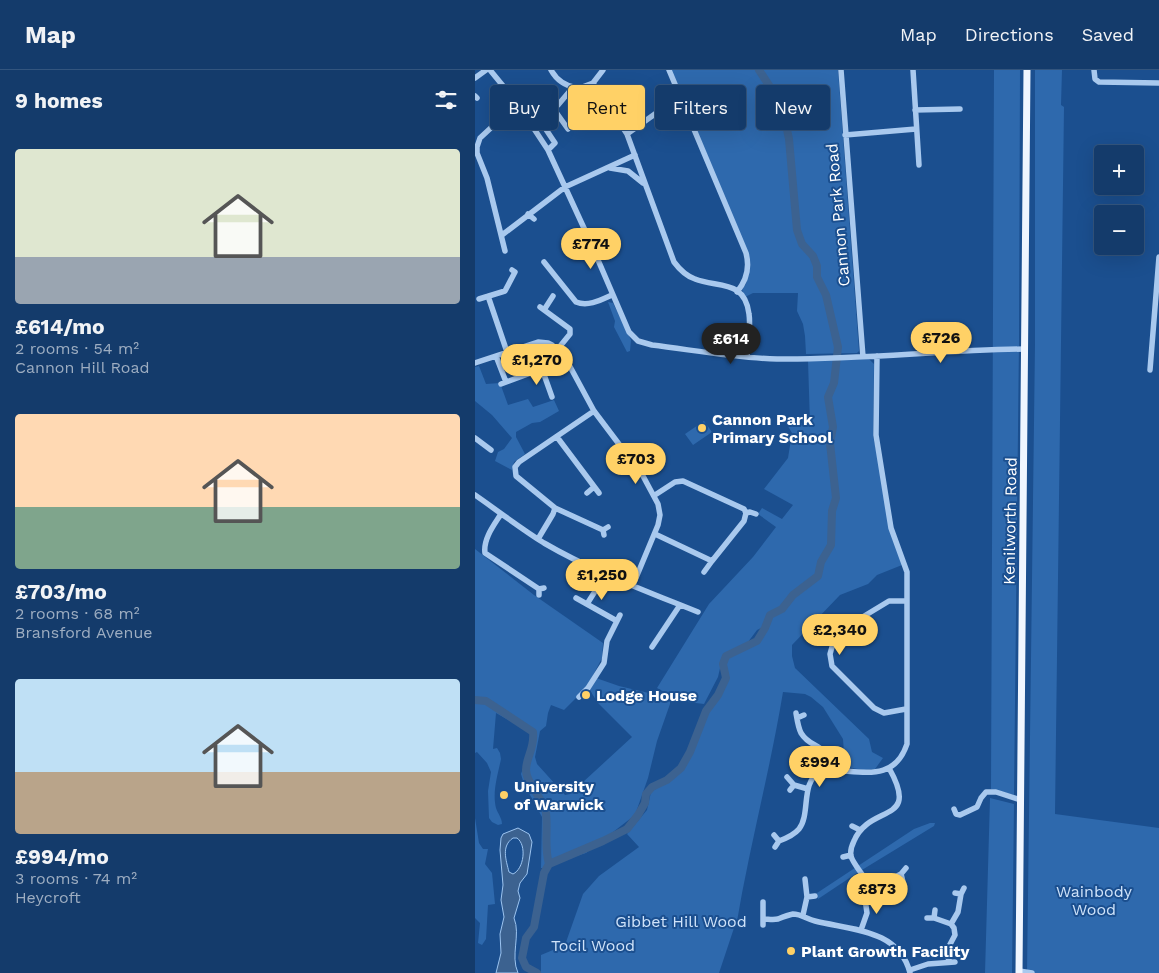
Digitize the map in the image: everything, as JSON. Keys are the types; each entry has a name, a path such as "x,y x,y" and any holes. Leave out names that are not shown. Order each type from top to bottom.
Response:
{"main road":[{"name":"Kenilworth Road","path":"1019,972 1027,70"}],"street":[{"path":"475,78 486,70"},
{"path":"490,70 503,85"},
{"path":"551,70 556,78 568,85"},
{"path":"587,85 593,83 603,70"},
{"path":"669,70 675,85"},
{"name":"Cannon Park Road","path":"841,70 863,357"},
{"path":"913,70 919,165"},
{"path":"1094,70 1095,78 1099,82 1159,83"},
{"path":"593,83 627,134 671,257 679,269 693,279 725,285 737,292 745,303 749,314 747,357"},
{"path":"563,84 565,96"},
{"path":"558,103 568,94"},
{"path":"915,110 960,109"},
{"path":"627,134 655,114"},
{"path":"558,115 568,129"},
{"path":"490,129 480,138 477,152 487,178 505,251"},
{"path":"845,135 916,129"},
{"path":"535,130 548,150 629,332 638,341 652,345 777,359 1025,349"},
{"path":"546,130 555,143 548,150"},
{"path":"694,130 746,253 748,262 747,276 737,292"},
{"path":"502,235 565,187 635,155"},
{"path":"601,171 611,168 628,171 645,185"},
{"path":"528,214 534,220"},
{"path":"1150,370 1156,340 1159,257"},
{"path":"545,262 576,302 581,304 592,303 613,295"},
{"path":"479,299 505,291 515,272 512,270"},
{"path":"488,296 507,352"},
{"path":"553,296 542,309 570,329 570,334 557,350"},
{"path":"475,363 538,342 548,343 569,364 594,411 643,476 655,495 658,504 660,515 655,534 633,585"},
{"path":"496,356 504,383 545,368 552,397"},
{"path":"775,847 779,841 794,834 802,824 808,789 816,774 823,770 873,773 889,768 901,757 907,744 907,572 890,521 876,436 877,356"},
{"path":"594,411 519,462 515,469 516,476 555,508 605,531"},
{"path":"557,437 599,494"},
{"path":"475,438 493,451"},
{"path":"655,495 675,482 683,481 744,509 746,513"},
{"path":"587,492 595,487"},
{"path":"475,495 538,539 606,574 697,612"},
{"path":"538,539 555,508"},
{"path":"746,513 755,514"},
{"path":"703,572 744,520 746,513"},
{"path":"501,514 488,535 484,547 485,553 541,591"},
{"path":"655,534 712,561"},
{"path":"587,604 606,574"},
{"path":"575,597 617,621"},
{"path":"906,708 884,713 874,708 832,666 830,654 832,647 856,621 889,602 907,601"},
{"path":"652,649 680,605"},
{"path":"579,697 600,674 606,658 607,641 620,615"},
{"path":"804,715 796,716 802,734 823,748 829,770"},
{"path":"872,888 854,863 851,847 860,830 867,823 890,812 898,803 900,796 899,788 889,768"},
{"path":"787,777 792,788 808,789"},
{"path":"953,820 977,807 986,792 996,792 1021,800"},
{"path":"953,810 956,814 960,815"},
{"path":"852,826 860,830"},
{"path":"774,835 779,841"},
{"path":"843,857 851,855"},
{"path":"861,930 867,913 865,898 868,891 901,874 907,868"},
{"path":"901,874 903,882"},
{"path":"803,915 807,897 805,878"},
{"path":"951,924 957,915 960,892"},
{"path":"807,897 815,896"},
{"path":"763,902 763,922 793,914 803,915 814,920 877,935 894,945 904,957 910,972 928,964 952,962 947,950 955,933 951,924 935,918 927,918"},
{"path":"935,910 935,918"},
{"path":"1019,972 1032,973"}],"green space":[{"path":"671,70 838,70 859,351 857,353 806,354 803,324 797,311 798,293 753,293 745,297 742,290 746,284 750,268 695,130 746,130 746,85 677,85"},
{"path":"994,70 1020,70 1014,795 991,789"},
{"name":"Wainbody Wood","path":"1035,70 1062,70 1061,105 1064,107 1055,814 1159,828 1159,973 1027,973 1035,344"},
{"path":"608,302 613,303 631,340 630,351 627,352 614,327 615,321"},
{"path":"869,359 874,364 873,436 902,565 877,575 868,584 840,595 792,645 792,656 795,668 869,739 872,752 883,758 875,769 864,770 845,767 843,739 823,707 805,694 783,692 736,927 734,928 719,973 541,973 541,955 565,945 583,894 599,876 639,847 627,834 647,810 651,792 673,778 683,768 708,711 719,697 728,678 725,664 727,657 751,646 765,632 767,625 757,630 748,642 723,655 718,677 704,704 680,701 657,688 709,604 753,557 776,527 758,514 762,508 782,519 793,505 764,489 788,458 792,433 786,423 810,423 808,361"},
{"path":"479,366 486,384 500,383 508,405 528,399 533,407 554,400 559,411 540,422 532,423 516,432 516,437 525,454 514,462 512,470 495,461 498,452 504,449 512,438 492,415 475,401 475,367"},
{"path":"704,421 712,432 693,445 685,434"},
{"path":"475,549 534,595 603,643 602,658 587,687 564,710 551,705 546,726 540,731 535,757 537,764 565,795 570,794 632,737 598,703 589,689 596,678 619,686 670,698 670,704 657,741 648,778 635,815 586,853 561,861 549,868 541,868 542,817 524,784 521,774 526,760 531,733 496,713 493,749 497,748 501,759 496,783 495,802 502,824 498,825 489,818 488,791 491,772 487,763 477,752 475,753"},
{"path":"990,798 1014,804 1012,973 985,973"},
{"path":"475,818 479,843 483,849 488,849 485,864 492,873 495,904 488,905 486,939 482,945 478,943 480,923 475,918"},
{"path":"935,823 934,826 818,899 817,893 914,829"}],"shaded area":[{"path":"518,828 529,834 532,842 527,874 520,883 518,891 520,898 514,918 516,925 515,959 518,973 496,973 501,953 500,934 504,917 501,900 503,885 500,850 503,834","holes":["517,838 522,846 523,857 520,867 513,874 509,872 506,849 509,841"]}],"waterway":[{"path":"537,973 526,967 522,958 526,938 534,927 544,873 549,864 627,829 638,815 645,803 646,794 652,787 667,780 681,768 690,752 706,711 718,695 726,678 723,664 726,656 757,641 770,615 782,609 793,595 818,576 821,562 831,545 832,511 836,498 830,443 833,427 828,397 834,383 838,347 826,295 817,277 817,266 813,256 802,244 797,230 789,139 785,120 776,96 759,70"},
{"path":"475,700 486,701 533,732 533,743 526,770 529,781 545,808 549,864"}],"place":[{"name":"Cannon Park Primary School","path":"702,428"},
{"name":"Lodge House","path":"586,695"},
{"name":"University of Warwick","path":"504,795"},
{"name":"Plant Growth Facility","path":"791,951"}],"park label":[{"name":"Gibbet Hill Wood","path":"681,921"},
{"name":"Tocil Wood","path":"593,945"}]}
